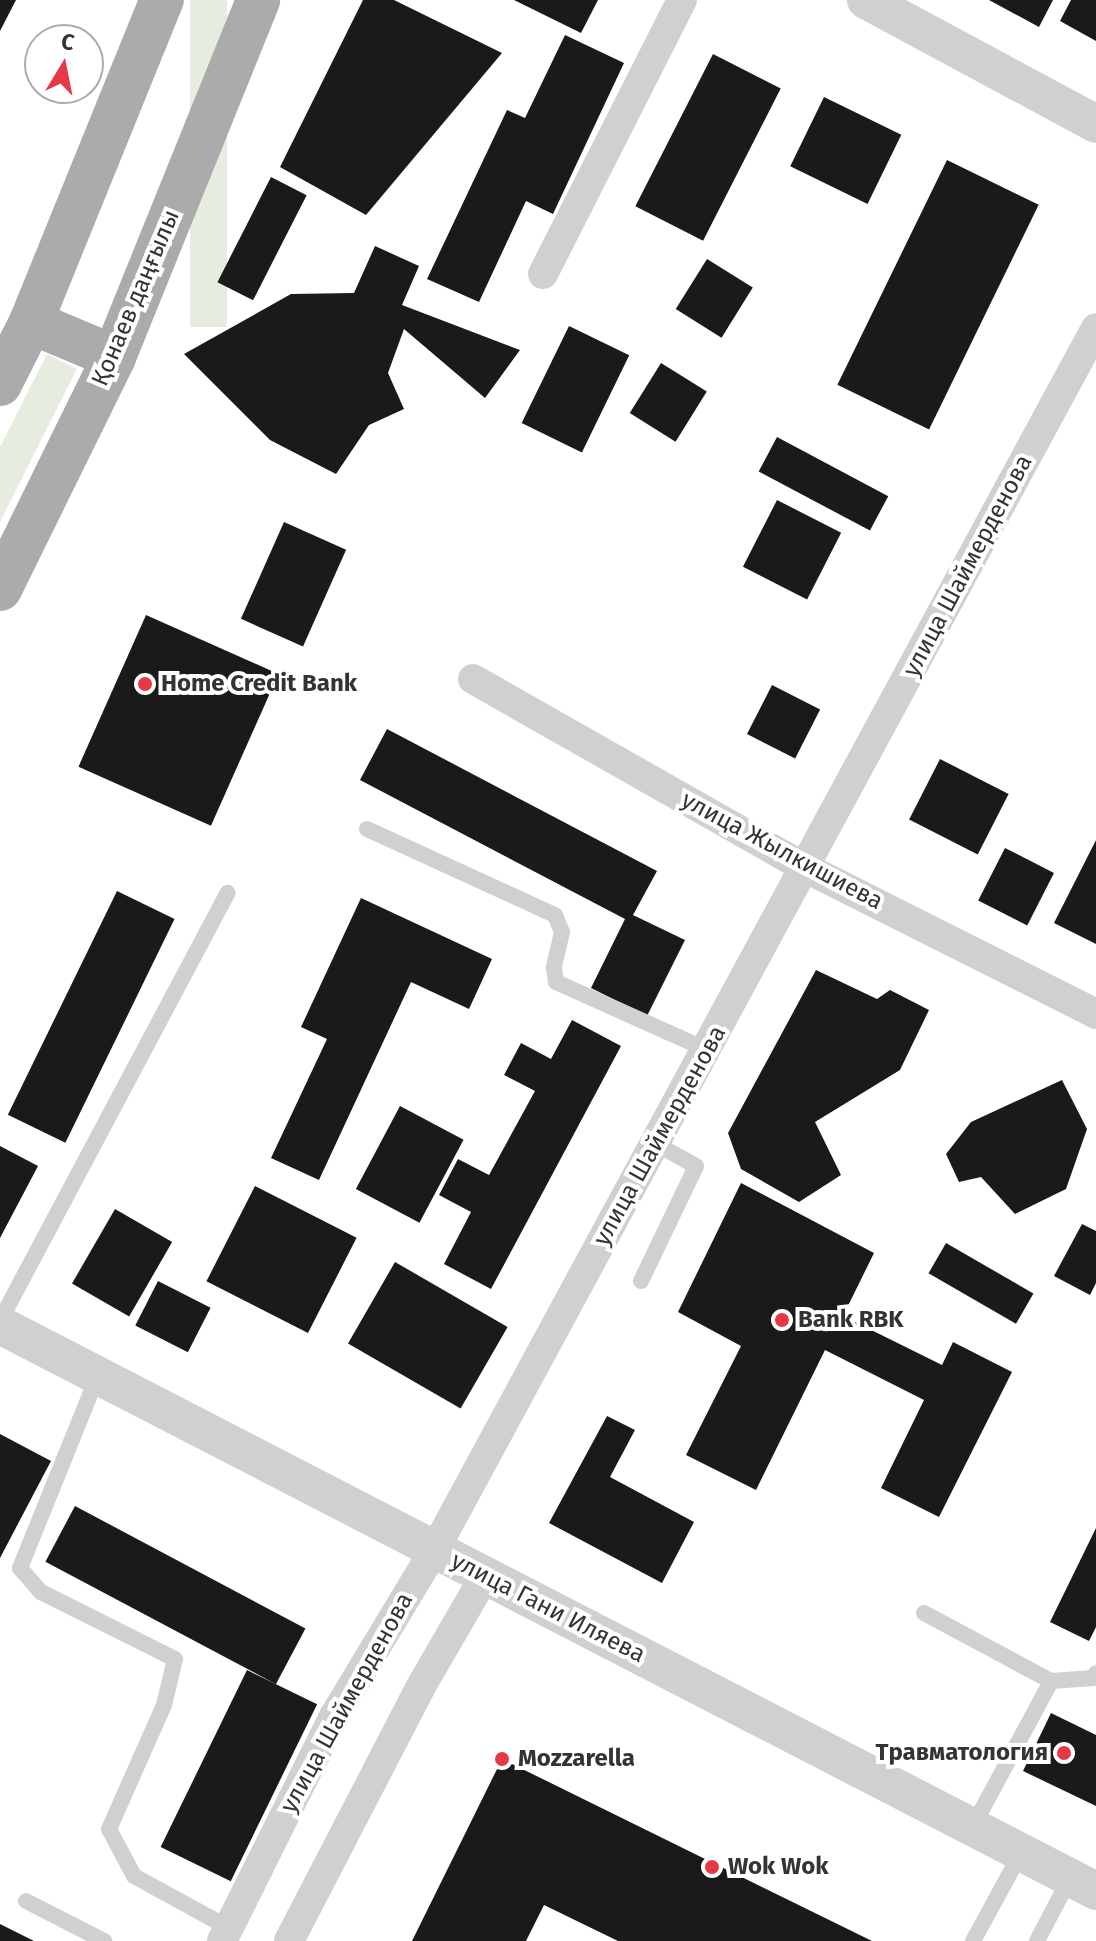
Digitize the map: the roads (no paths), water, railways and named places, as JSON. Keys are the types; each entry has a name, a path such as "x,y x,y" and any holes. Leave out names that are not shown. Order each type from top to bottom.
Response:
{"main road":[{"path":"0,384 31,322 162,0"},
{"name":"Қонаев даңғылы","path":"0,589 114,357 258,0"},
{"path":"31,322 114,357"}],"street":[{"path":"543,274 682,0"},
{"path":"866,0 1096,124"},
{"name":"улица Шаймерденова","path":"225,1934 333,1718 435,1549 1096,328"},
{"name":"улица Жылкишиева","path":"473,679 806,868 1096,1014"},
{"name":"улица Гани Иляева","path":"0,1323 1083,1885"},
{"path":"289,1941 420,1688 485,1576"}],"lane":[{"path":"367,829 555,915 562,932 554,968 556,982 707,1050"},
{"path":"0,1323 228,893"},
{"path":"641,1281 696,1166 656,1144"},
{"path":"98,1375 20,1568 41,1592 175,1659 164,1705 109,1829 134,1876 225,1934"},
{"path":"924,1613 1051,1681 1094,1678 1096,1673"},
{"path":"972,1828 1051,1681"},
{"path":"973,1941 1021,1853"},
{"path":"1037,1941 1083,1885"},
{"path":"26,1901 104,1941"}],"place":[{"name":"Home Credit Bank","path":"145,684"},
{"name":"Bank RBK","path":"782,1320"},
{"name":"Травматология","path":"1064,1753"},
{"name":"Mozzarella","path":"502,1759"},
{"name":"Wok Wok","path":"712,1867"}]}
